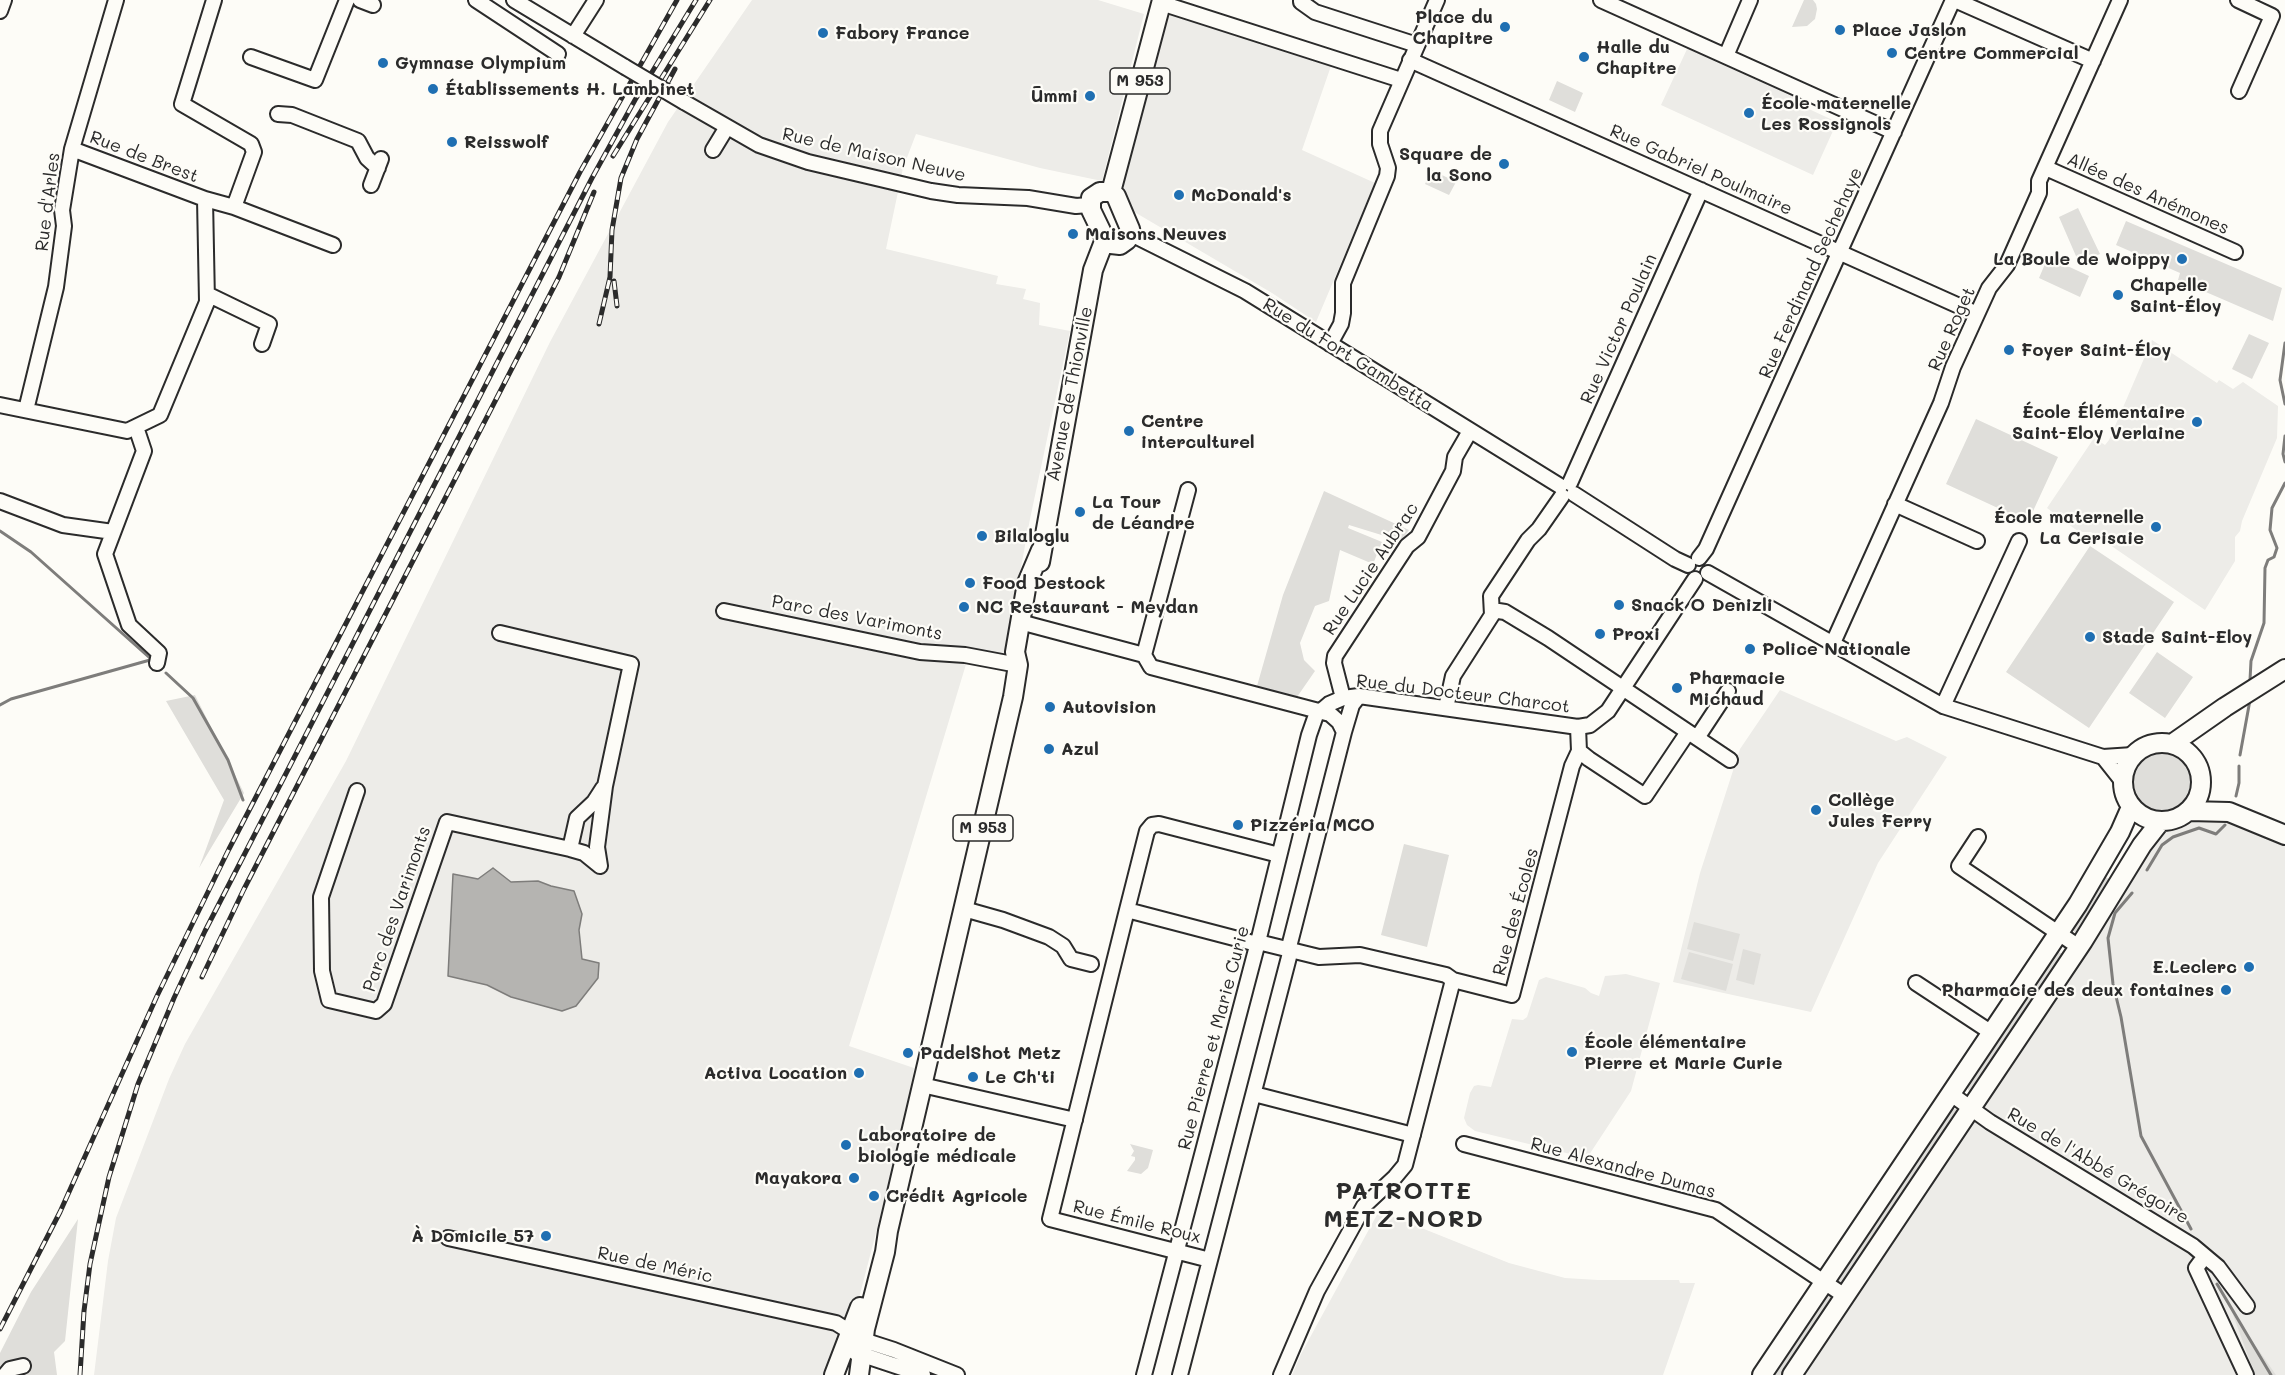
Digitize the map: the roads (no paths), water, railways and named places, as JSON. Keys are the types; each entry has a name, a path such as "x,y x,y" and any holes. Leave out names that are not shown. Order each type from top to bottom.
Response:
{"main road":[{"name":"M 953","path":"1111,192 1161,2"},
{"path":"1100,192 1111,192 1116,196 1131,234 1120,244 1112,244 1105,239 1089,205 1091,198 1100,192"},
{"name":"Avenue de Thionville","path":"859,1375 858,1347 885,1252 1013,697 1018,665 1015,652 1025,624 1027,583 1041,550 1093,270 1105,239"},
{"path":"2172,744 2285,669"},
{"path":"2194,760 2207,722"},
{"path":"2201,781 2196,802 2189,811 2176,819 2160,822 2139,815 2131,807 2124,795 2122,781 2124,771 2133,755 2151,744 2172,744 2188,753 2194,760 2201,781 2212,797 2229,812 2285,835"},
{"path":"1762,1375 2059,933 2120,832 2131,807"},
{"path":"2189,811 2229,812"},
{"path":"1792,1375 2079,947 2142,845 2160,822"},
{"name":"Avenue de Thionville","path":"834,1375 858,1347"}],"street":[{"path":"0,11 4,0"},
{"name":"Rue d'Arles","path":"26,410 56,287 64,226 62,210 72,149 116,0"},
{"path":"214,0 182,104 250,144 254,152 234,207"},
{"path":"251,57 315,80 347,0"},
{"path":"476,0 558,54"},
{"name":"Rue de Maison Neuve","path":"514,0 727,127 759,145 792,157 931,191 958,195 1028,198 1076,206 1089,205"},
{"path":"573,36 596,0"},
{"path":"1301,0 1315,12 1416,45"},
{"path":"1330,344 1341,324 1343,284 1387,176 1388,168 1380,144 1380,131 1437,0"},
{"path":"1601,0 1894,132"},
{"path":"1726,56 1750,0"},
{"path":"1954,0 2092,61"},
{"name":"Rue Ferdinand Sechehaye","path":"1694,562 1706,549 1954,0"},
{"path":"2120,0 2130,0"},
{"name":"Rue Roget","path":"1833,643 1941,403 1953,367 1977,314 1989,288 2007,265 2039,193 2039,181 2120,0"},
{"path":"2238,0 2272,16 2239,92"},
{"path":"1161,2 1401,80"},
{"name":"Rue Gabriel Poulmaire","path":"1410,60 1977,314"},
{"path":"278,114 292,116 358,141 367,158 380,163 371,185"},
{"path":"713,150 727,127"},
{"name":"Rue de Brest","path":"72,149 333,244"},
{"name":"Allée des Anémones","path":"2046,168 2235,252"},
{"name":"Rue Victor Poulain","path":"1446,708 1454,676 1489,622 1492,610 1491,596 1497,585 1566,490 1701,190"},
{"name":"Rue de Brest","path":"136,427 160,415 207,302 205,199"},
{"name":"Rue du Fort Gambetta","path":"1131,234 1245,291 1675,559 1694,562"},
{"path":"207,294 269,324 262,344"},
{"path":"0,405 127,431 136,427 144,451 105,554 129,625 159,653 157,663"},
{"name":"Rue Lucie Aubrac","path":"1343,698 1334,663 1335,656 1407,546 1418,537 1453,471 1455,457 1470,431"},
{"path":"1144,655 1188,490"},
{"path":"0,501 63,525 112,532"},
{"path":"1895,504 1977,541"},
{"path":"1943,706 2019,541"},
{"path":"1694,562 1707,563 1708,573 1704,578 1695,579 1688,572 1694,562"},
{"path":"1708,573 1943,706 2103,757 2133,755"},
{"path":"1578,727 1590,725 1608,711 1695,579"},
{"path":"1492,610 1505,612 1624,687 1730,760"},
{"name":"Parc des Varimonts","path":"724,611 920,652 965,655 1018,665"},
{"path":"1025,624 1144,655 1151,667 1330,714 1339,722 1344,732"},
{"name":"Parc des Varimonts","path":"357,791 321,897 322,971 329,1000 376,1011 384,1004 447,822 584,853 600,866 597,847 605,786 632,664 500,633"},
{"path":"1579,751 1645,796 1728,691"},
{"path":"1180,1375 1254,1094 1344,732 1352,705 1359,696"},
{"name":"Rue du Docteur Charcot","path":"1343,698 1359,696 1578,727"},
{"path":"1320,711 1343,698"},
{"name":"Rue Pierre et Marie Curie","path":"1144,1375 1258,943 1313,720 1320,711"},
{"name":"Rue des Écoles","path":"1453,980 1512,995 1572,766 1579,751 1578,727"},
{"path":"2103,757 2122,781"},
{"name":"Parc des Varimonts","path":"570,849 577,818 594,802 605,786"},
{"name":"Rue Émile Roux","path":"1210,1260 1050,1219 1147,831 1152,825 1159,824 1279,855"},
{"path":"1978,837 1959,866 2079,947"},
{"path":"964,909 1049,937 1063,946 1071,959 1091,964"},
{"path":"1127,910 1328,958 1360,955 1446,975 1453,980 1406,1165 1364,1206 1317,1291 1281,1375"},
{"path":"1916,983 1992,1033"},
{"path":"922,1084 1075,1120"},
{"path":"1254,1094 1413,1135"},
{"name":"Rue de l'Abbé Grégoire","path":"1951,1094 1990,1122 2162,1226 2205,1256 2218,1267 2247,1306"},
{"name":"Rue Alexandre Dumas","path":"1464,1144 1716,1210 1845,1296"},
{"name":"Rue de Méric","path":"448,1238 836,1323 858,1347"},
{"path":"2205,1256 2196,1268 2246,1375"},
{"path":"858,1347 923,1375"},
{"path":"858,1347 894,1350 957,1375"},
{"path":"5,1375 10,1369 23,1366"}],"waterway":[{"path":"2285,343 2280,380 2285,404"},
{"path":"2285,436 2283,454 2285,462"},
{"path":"2250,680 2251,661 2264,623 2265,568 2268,560 2274,557 2277,548 2270,530 2272,508 2285,483"},
{"path":"0,531 31,552 151,659"},
{"path":"0,705 11,699 150,660"},
{"path":"166,673 193,698 228,760 243,800"},
{"path":"2240,755 2250,700"},
{"path":"2236,796 2239,766"},
{"path":"2147,870 2162,845 2173,837 2199,828 2216,834 2225,825"},
{"path":"2132,893 2115,913 2108,938 2113,984 2121,1017 2141,1136 2191,1229"},
{"path":"2217,1284 2271,1375"}],"railway":[{"path":"0,1329 60,1212 157,996 229,849 580,172 677,0"},
{"path":"80,1375 90,1264 109,1177 138,1084 174,998 205,931 592,178 635,100 696,0"},
{"path":"613,156 710,0"},
{"path":"599,324 610,277 612,230 621,178 637,139 675,69"},
{"path":"202,977 244,889 559,277 594,192"},
{"path":"614,281 617,306"}],"place":[{"name":"Place du Chapitre","path":"1505,27"},
{"name":"Place Jaslon","path":"1840,30"},
{"name":"Fabory France","path":"823,33"},
{"name":"Centre Commercial","path":"1892,53"},
{"name":"Halle du Chapitre","path":"1584,57"},
{"name":"Gymnase Olympium","path":"383,63"},
{"name":"Établissements H. Lambinet","path":"433,89"},
{"name":"Ūmmi","path":"1090,96"},
{"name":"École maternelle Les Rossignols","path":"1749,113"},
{"name":"Reisswolf","path":"452,142"},
{"name":"Square de la Sono","path":"1504,164"},
{"name":"McDonald's","path":"1179,195"},
{"name":"Maisons Neuves","path":"1073,234"},
{"name":"La Boule de Woippy","path":"2182,259"},
{"name":"Chapelle Saint-Éloy","path":"2118,295"},
{"name":"Foyer Saint-Éloy","path":"2009,350"},
{"name":"École Élémentaire Saint-Eloy Verlaine","path":"2197,422"},
{"name":"Centre interculturel","path":"1129,431"},
{"name":"La Tour de Léandre","path":"1080,512"},
{"name":"École maternelle La Cerisaie","path":"2156,527"},
{"name":"Bilaloglu","path":"982,536"},
{"name":"Food Destock","path":"970,583"},
{"name":"Snack O Denizli","path":"1619,605"},
{"name":"NC Restaurant - Meydan","path":"964,607"},
{"name":"Proxi","path":"1600,634"},
{"name":"Stade Saint-Eloy","path":"2090,637"},
{"name":"Police Nationale","path":"1750,649"},
{"name":"Pharmacie Michaud","path":"1677,688"},
{"name":"Autovision","path":"1050,707"},
{"name":"Azul","path":"1049,749"},
{"name":"Collège Jules Ferry","path":"1816,810"},
{"name":"Pizzéria MCO","path":"1238,825"},
{"name":"E.Leclerc","path":"2249,967"},
{"name":"Pharmacie des deux fontaines","path":"2226,990"},
{"name":"École élémentaire Pierre et Marie Curie","path":"1572,1052"},
{"name":"PadelShot Metz","path":"908,1053"},
{"name":"Activa Location","path":"859,1073"},
{"name":"Le Ch'ti","path":"973,1077"},
{"name":"Laboratoire de biologie médicale","path":"846,1145"},
{"name":"Mayakora","path":"854,1178"},
{"name":"Crédit Agricole","path":"874,1196"},
{"name":"À Domicile 57","path":"546,1236"}],"district":[{"name":"PATROTTE METZ-NORD","path":"1404,1206"}]}
